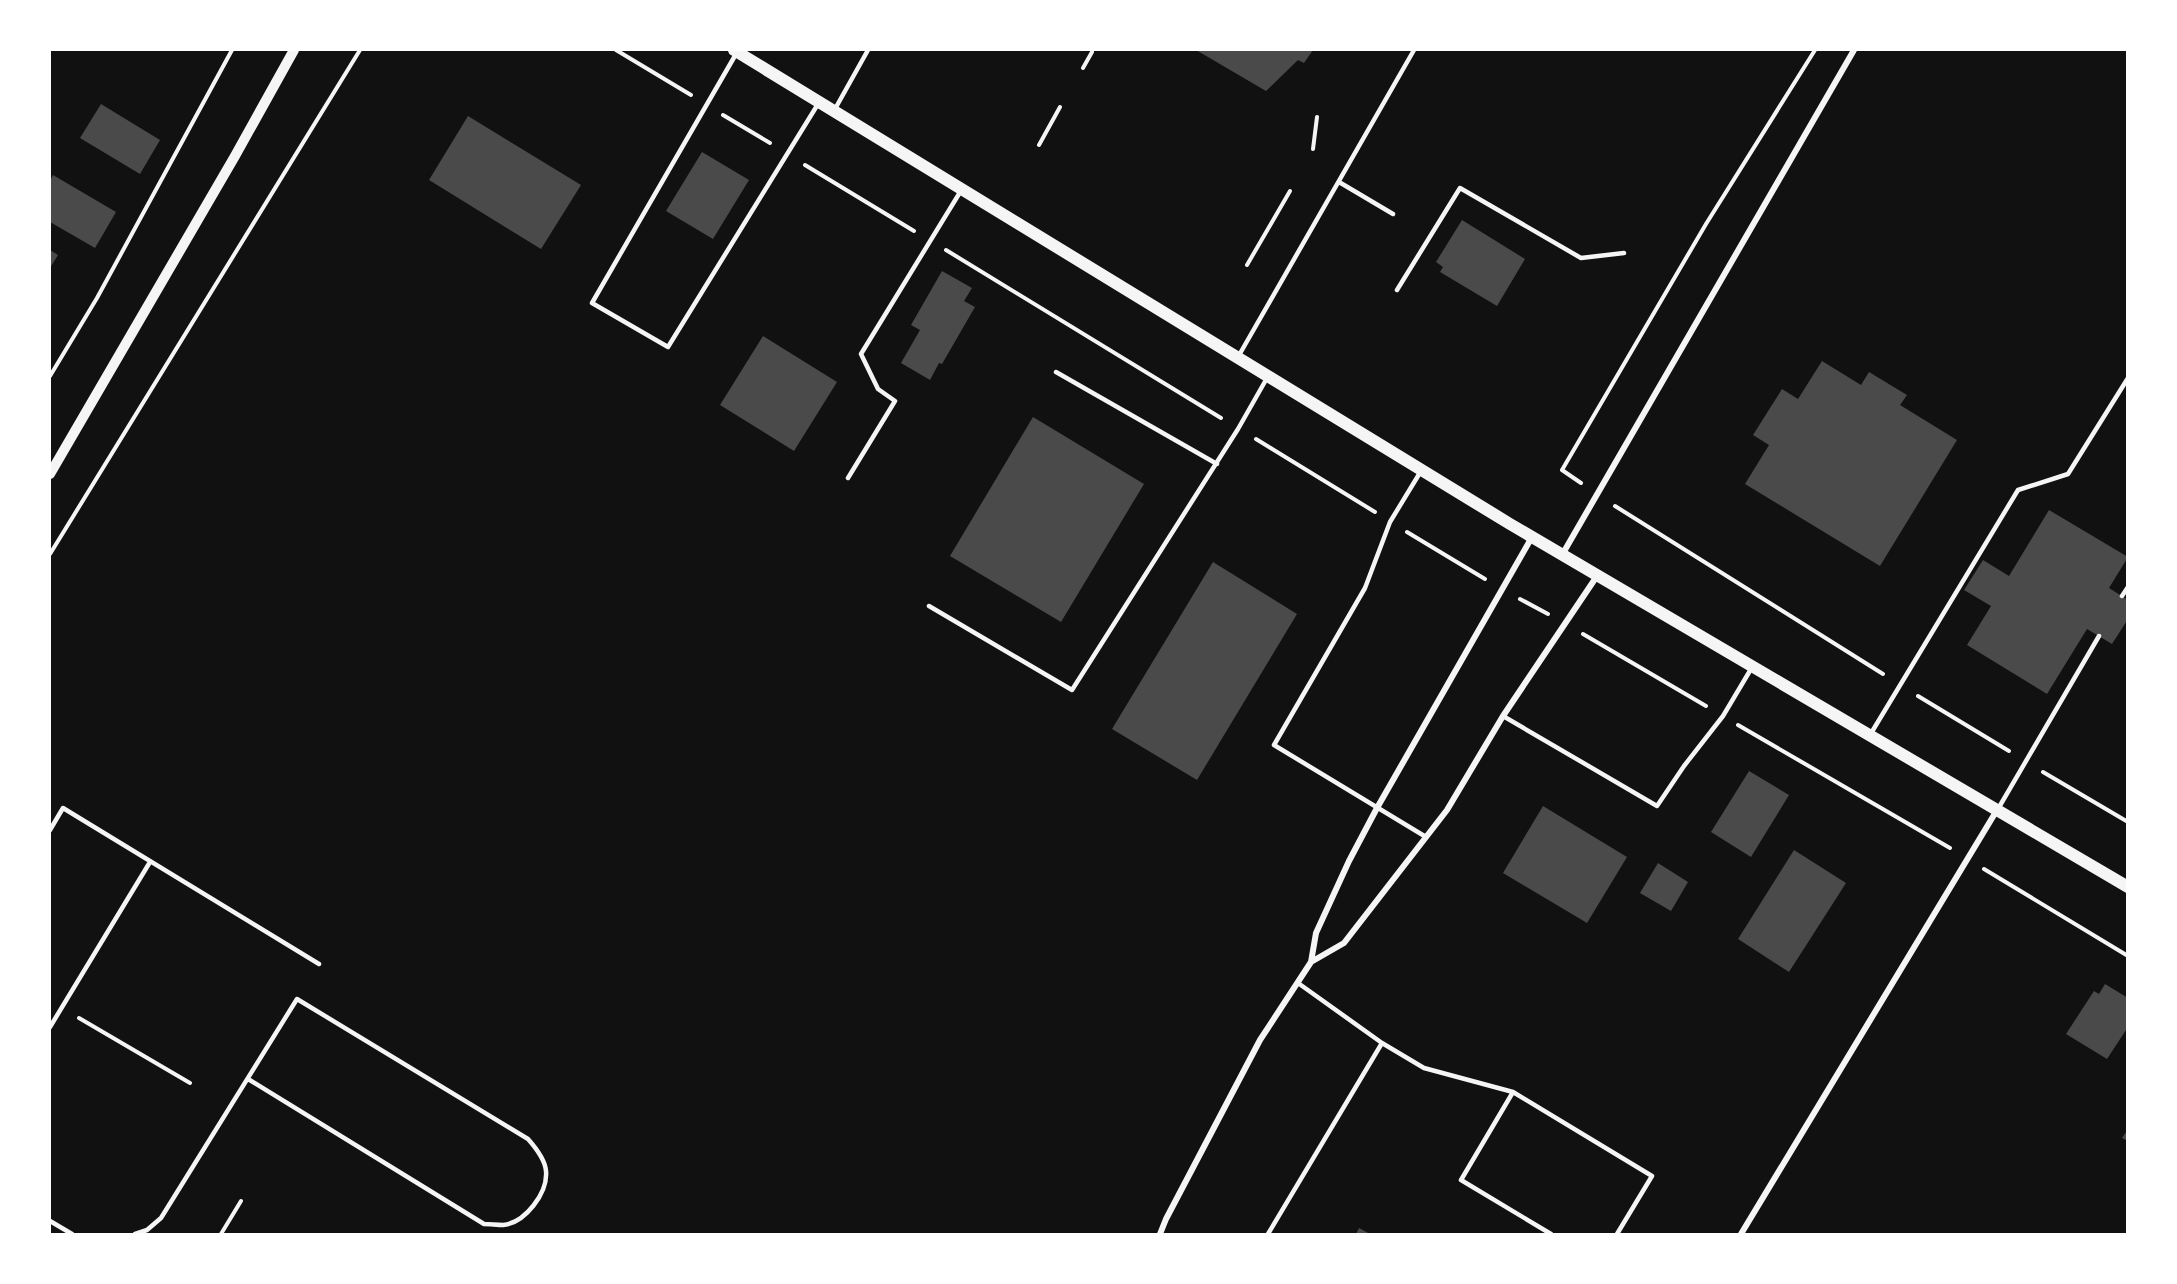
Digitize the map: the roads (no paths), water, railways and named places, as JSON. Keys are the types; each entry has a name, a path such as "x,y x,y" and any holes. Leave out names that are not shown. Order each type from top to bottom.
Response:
{"main road":[{"path":"735,51 1532,537 1998,809 2127,887"}],"street":[{"path":"50,474 294,50"},
{"path":"1562,555 1854,50"},
{"path":"1160,1234 1260,1041 1311,962 1317,933 1348,861 1532,537"},
{"path":"1311,962 1344,943 1447,810 1503,716 1597,576"},
{"path":"1741,1234 1998,809"}],"lane":[{"path":"834,111 868,50"},
{"path":"1237,358 1414,50"},
{"path":"735,51 707,105 592,303 668,347 819,102"},
{"path":"1339,182 1393,214"},
{"path":"1397,290 1460,188 1581,258 1624,253"},
{"path":"848,478 895,401 878,389 861,354 962,189"},
{"path":"1056,372 1217,464"},
{"path":"929,606 1072,690 1217,464 1268,376"},
{"path":"1870,735 2018,490 2068,474 2127,378"},
{"path":"1422,469 1390,522 1365,588 1274,745 1426,837"},
{"path":"2122,596 2127,587"},
{"path":"1998,809 2099,636"},
{"path":"1503,716 1657,806 1683,766 1723,716 1753,666"},
{"path":"50,830 63,808 319,964"},
{"path":"50,1027 150,862"},
{"path":"1298,983 1382,1043 1424,1068 1513,1092 1652,1176 1617,1234"},
{"path":"135,1234 147,1230 161,1218 297,999 528,1139 539,1153 546,1172 543,1193 528,1212 505,1225 484,1224 248,1079"},
{"path":"1268,1234 1382,1043"},
{"path":"1513,1092 1461,1180 1551,1234"},
{"path":"50,1221 72,1234"}]}
